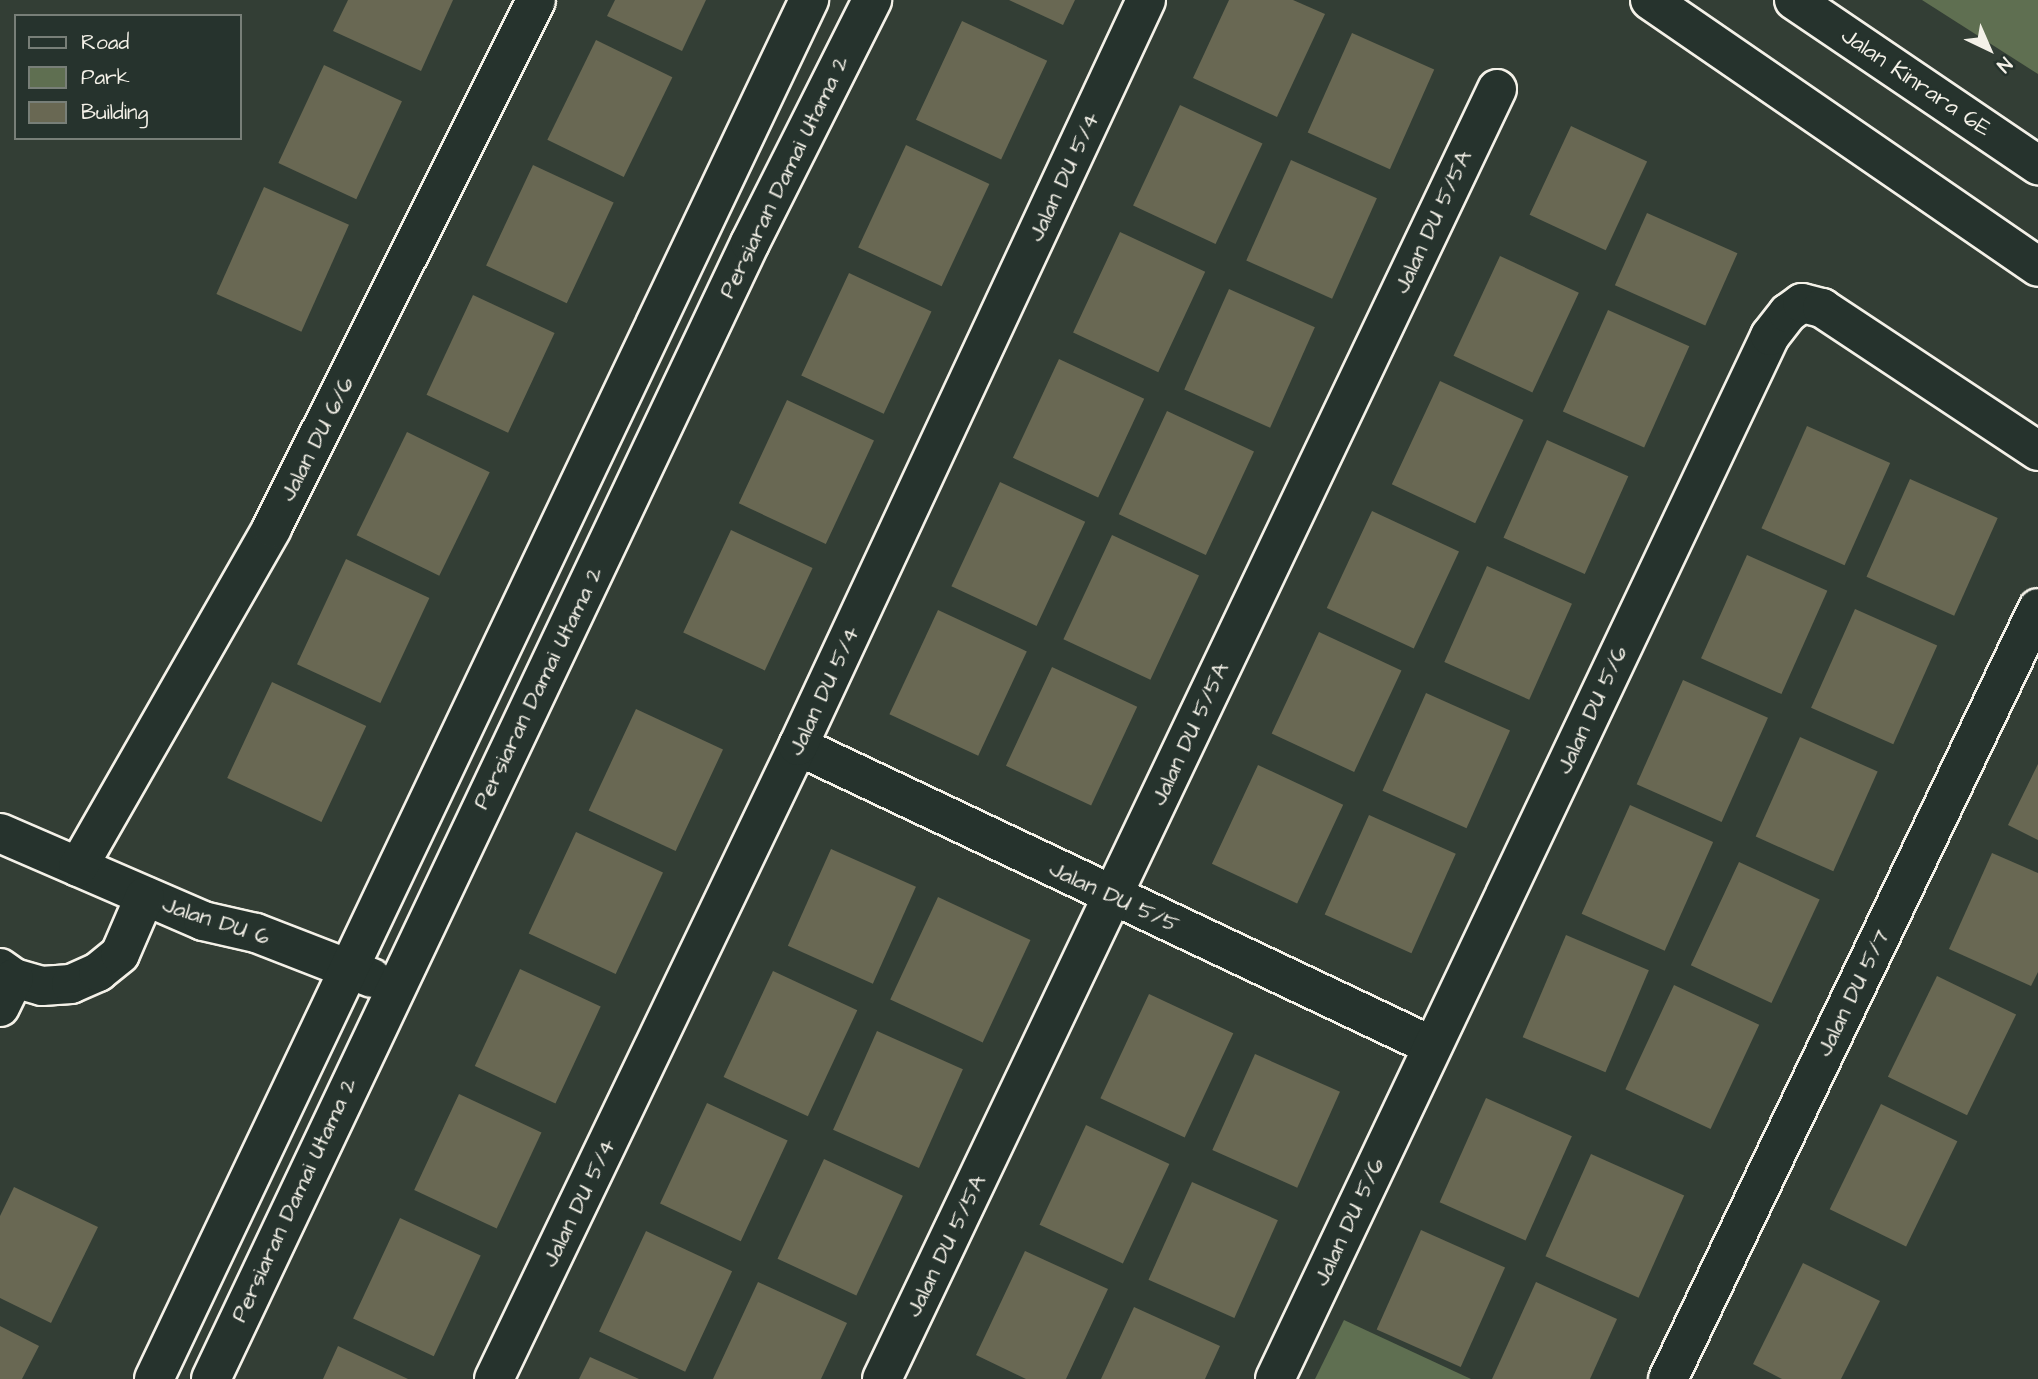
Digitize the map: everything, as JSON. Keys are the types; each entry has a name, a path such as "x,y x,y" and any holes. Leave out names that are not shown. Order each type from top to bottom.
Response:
{"street":[{"name":"Jalan DU 6/6","path":"78,867 272,528 536,0"},
{"path":"154,1379 809,0"},
{"name":"Persiaran Damai Utama 2","path":"211,1379 745,254 872,0"},
{"name":"Jalan DU 5/4","path":"495,1379 798,746 1146,0"},
{"path":"1650,0 2038,267"},
{"name":"Jalan Kinrara 6E","path":"1794,0 2038,165"},
{"name":"Jalan DU 5/5A","path":"882,1379 1497,89"},
{"name":"Jalan DU 5/6","path":"1275,1379 1770,336 1788,313 1802,303 1822,308 2038,451"},
{"name":"Jalan DU 5/7","path":"1668,1379 2038,608"},
{"name":"Jalan DU 5/5","path":"798,746 1432,1046"},
{"name":"Jalan DU 6","path":"0,833 203,921 256,933 348,967 395,989"},
{"path":"5,984 71,984 98,972 120,954 145,896"}],"green space":[{"path":"1922,0 2038,0 2038,74"},
{"path":"1344,1320 1471,1379 1315,1379"}],"building":[{"path":"348,0 453,0 421,71 333,31"},
{"path":"615,0 706,0 682,51 607,16"},
{"path":"1009,0 1075,0 1063,25"},
{"path":"1229,0 1293,0 1325,14 1277,117 1193,78"},
{"path":"962,21 1047,61 1001,160 916,120"},
{"path":"1352,33 1434,70 1390,169 1308,133"},
{"path":"596,40 672,77 624,177 547,140"},
{"path":"324,65 402,101 356,199 278,163"},
{"path":"1180,105 1262,143 1216,244 1133,206"},
{"path":"1571,126 1647,161 1606,250 1530,215"},
{"path":"906,145 989,184 942,286 858,247"},
{"path":"1291,160 1377,198 1332,299 1246,260"},
{"path":"533,165 614,203 567,303 486,266"},
{"path":"264,187 349,225 301,332 216,294"},
{"path":"1647,213 1737,253 1705,325 1615,285"},
{"path":"1120,232 1205,272 1158,372 1073,333"},
{"path":"1500,256 1579,293 1532,392 1454,356"},
{"path":"849,273 931,311 884,414 801,375"},
{"path":"1229,289 1315,327 1270,428 1184,389"},
{"path":"473,295 555,333 508,433 427,395"},
{"path":"1608,310 1689,346 1644,448 1563,411"},
{"path":"1059,359 1144,399 1098,498 1013,458"},
{"path":"1440,381 1523,420 1475,523 1392,484"},
{"path":"787,400 874,441 826,544 739,503"},
{"path":"1167,411 1254,452 1206,555 1119,514"},
{"path":"1807,426 1890,463 1845,565 1761,528"},
{"path":"407,432 490,472 439,576 357,535"},
{"path":"1547,440 1628,476 1585,574 1503,538"},
{"path":"1910,479 1998,518 1954,616 1866,577"},
{"path":"1000,482 1085,522 1037,626 951,586"},
{"path":"1372,511 1459,552 1414,649 1327,608"},
{"path":"731,530 813,568 765,670 683,632"},
{"path":"1112,535 1199,576 1150,680 1063,639"},
{"path":"1747,555 1827,591 1781,694 1701,658"},
{"path":"346,559 429,598 380,703 297,664"},
{"path":"1487,566 1572,604 1529,700 1444,662"},
{"path":"1855,609 1937,646 1893,744 1811,708"},
{"path":"938,610 1027,651 978,756 889,714"},
{"path":"1319,632 1401,670 1354,772 1272,734"},
{"path":"1052,667 1137,707 1091,806 1006,766"},
{"path":"1683,680 1768,718 1722,822 1637,784"},
{"path":"272,682 366,726 321,822 227,778"},
{"path":"1426,693 1510,730 1467,828 1382,791"},
{"path":"636,709 723,750 676,851 589,811"},
{"path":"1800,737 1878,772 1833,871 1756,837"},
{"path":"2038,764 2038,840 2008,825"},
{"path":"1258,765 1343,805 1297,904 1212,864"},
{"path":"1630,805 1713,842 1665,951 1582,914"},
{"path":"1369,815 1456,854 1411,953 1325,915"},
{"path":"576,832 663,873 616,974 529,934"},
{"path":"831,849 916,887 873,984 788,946"},
{"path":"1992,853 2038,873 2038,972 2031,986 1949,949"},
{"path":"1739,862 1820,900 1771,1003 1691,965"},
{"path":"938,897 1030,940 983,1043 890,999"},
{"path":"1566,935 1649,970 1605,1072 1523,1037"},
{"path":"520,969 601,1007 555,1104 475,1066"},
{"path":"773,971 857,1010 808,1116 724,1077"},
{"path":"1937,976 2016,1015 1967,1115 1888,1077"},
{"path":"1674,985 1759,1025 1711,1129 1625,1089"},
{"path":"1149,994 1233,1033 1185,1138 1100,1098"},
{"path":"877,1031 963,1069 919,1168 833,1130"},
{"path":"1255,1054 1340,1092 1297,1188 1212,1150"},
{"path":"459,1094 541,1132 497,1229 414,1190"},
{"path":"1486,1098 1572,1136 1526,1240 1440,1202"},
{"path":"707,1103 788,1141 741,1241 660,1204"},
{"path":"1881,1104 1957,1141 1906,1246 1830,1209"},
{"path":"1086,1125 1169,1164 1123,1264 1040,1225"},
{"path":"1591,1154 1684,1195 1639,1298 1545,1256"},
{"path":"824,1159 903,1196 856,1295 778,1259"},
{"path":"1192,1182 1278,1220 1234,1318 1148,1280"},
{"path":"14,1187 98,1227 51,1323 0,1298 0,1216"},
{"path":"400,1218 481,1256 434,1356 353,1319"},
{"path":"1421,1230 1505,1267 1461,1367 1377,1330"},
{"path":"646,1231 732,1271 685,1372 599,1332"},
{"path":"1025,1251 1108,1289 1066,1379 1026,1379 976,1355"},
{"path":"1803,1263 1880,1301 1841,1379 1782,1379 1753,1364"},
{"path":"758,1282 847,1323 821,1379 713,1379"},
{"path":"1536,1282 1617,1319 1590,1379 1492,1379"},
{"path":"1134,1307 1220,1346 1205,1379 1101,1379"},
{"path":"0,1326 39,1346 22,1379 0,1379"},
{"path":"338,1346 408,1379 323,1379"},
{"path":"590,1357 639,1379 579,1379"}]}
